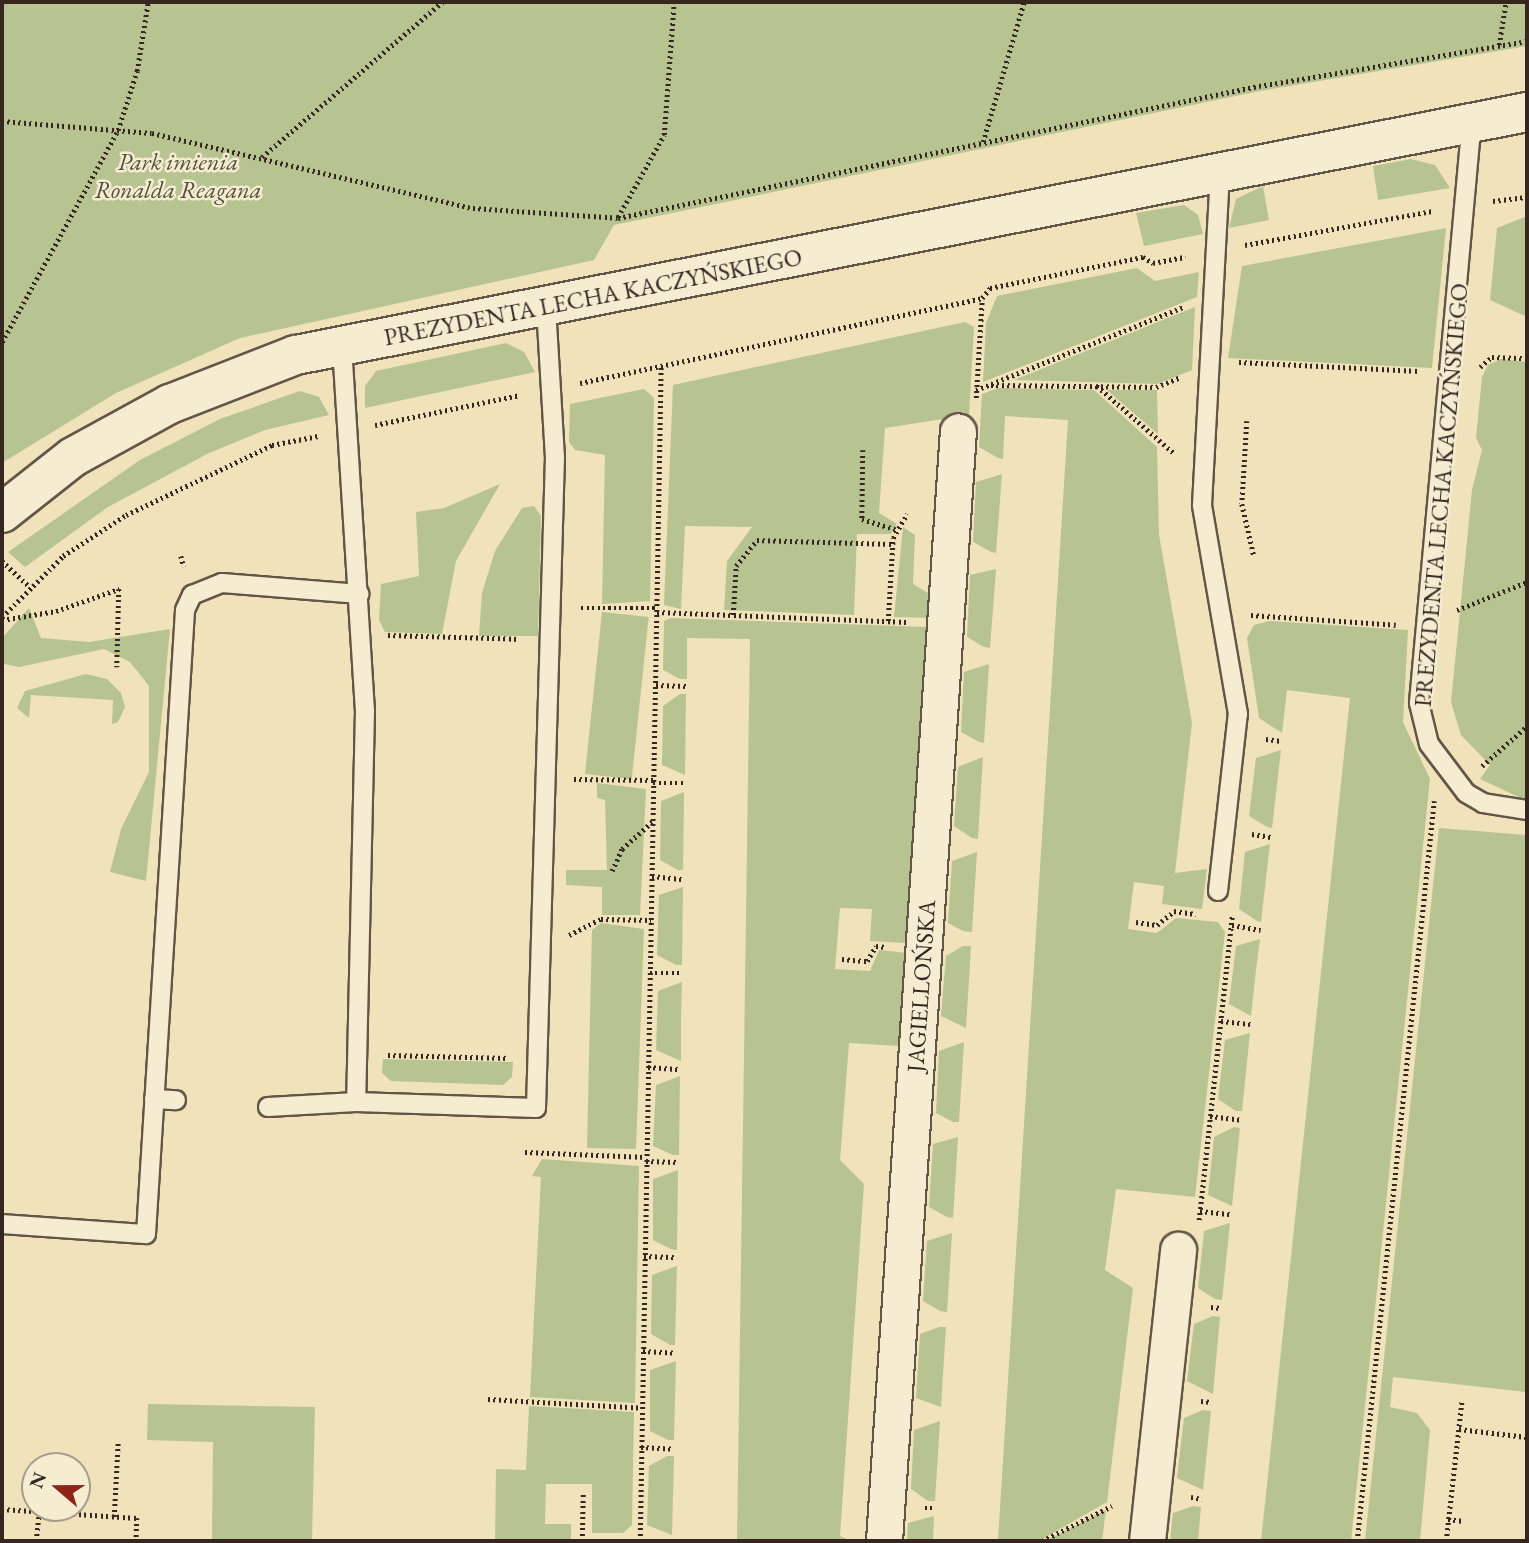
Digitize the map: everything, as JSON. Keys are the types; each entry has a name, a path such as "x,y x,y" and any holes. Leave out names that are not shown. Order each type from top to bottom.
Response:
{"street":[{"name":"PREZYDENTA LECHA KACZYŃSKIEGO","path":"2,513 73,457 170,404 232,376 342,346 546,308 1472,119 1527,112"},
{"name":"JAGIELLOŃSKA","path":"884,1541 958,431"},
{"path":"1149,1526 1188,1237"}],"lane":[{"name":"PREZYDENTA LECHA KACZYŃSKIEGO","path":"1472,119 1452,372 1425,627 1422,725 1453,780 1483,803 1527,810"},
{"path":"1219,891 1238,714 1204,529 1201,475 1205,367 1220,171"},
{"path":"268,1107 356,1102 536,1108 551,607 553,389 546,308"},
{"path":"342,346 350,430 365,711 356,1102"},
{"path":"2,1224 146,1234 185,610 191,595 222,583 360,594"},
{"path":"154,1099 176,1100"}],"path":[{"path":"2,342 118,130 137,71 148,2"},
{"path":"262,157 442,2"},
{"path":"618,218 664,135 674,2"},
{"path":"983,143 1024,2"},
{"path":"1499,45 1506,2"},
{"path":"2,121 118,130 262,157 472,208 581,211 618,218 983,143 1527,41"},
{"path":"2,619 30,586 126,515 272,445 553,389 982,298 990,288 1143,257 1153,263 1467,205 1527,197"},
{"path":"976,390 1210,296"},
{"path":"990,385 1156,387 1221,361 1476,374 1492,357 1527,358"},
{"path":"640,1541 662,365"},
{"path":"1097,386 1201,475"},
{"path":"1248,421 1240,488 1254,556"},
{"path":"863,450 862,519 897,530"},
{"path":"888,621 893,544 897,530 907,514"},
{"path":"733,615 736,565 757,540 893,544"},
{"path":"2,561 30,586"},
{"path":"1453,611 1527,582"},
{"path":"2,619 56,611 119,589 117,667"},
{"path":"551,607 946,623"},
{"path":"1236,614 1425,627"},
{"path":"396,635 528,639"},
{"path":"656,685 686,686"},
{"path":"1357,1541 1435,788 1493,759 1527,726"},
{"path":"545,778 685,783"},
{"path":"612,871 622,849 653,821"},
{"path":"652,876 683,879"},
{"path":"1188,1237 1200,1211 1233,906"},
{"path":"1136,922 1157,925 1174,911 1209,915"},
{"path":"1220,916 1232,918"},
{"path":"541,935 574,935 601,919 651,920"},
{"path":"1232,925 1261,930"},
{"path":"650,972 682,973"},
{"path":"1221,1021 1251,1024"},
{"path":"383,1054 514,1058"},
{"path":"648,1067 680,1069"},
{"path":"1210,1116 1241,1120"},
{"path":"525,1152 678,1162"},
{"path":"1200,1211 1231,1214"},
{"path":"644,1256 677,1257"},
{"path":"643,1351 676,1353"},
{"path":"488,1399 642,1408"},
{"path":"1446,1541 1462,1399"},
{"path":"1459,1429 1527,1437"},
{"path":"114,1517 118,1441"},
{"path":"641,1447 674,1449"},
{"path":"582,1541 583,1493"},
{"path":"1042,1541 1107,1506 1149,1526"},
{"path":"2,1509 21,1511"},
{"path":"91,1515 137,1518 136,1541"},
{"path":"1448,1519 1463,1521"},
{"path":"36,1541 38,1522"}],"green space":[{"name":"Park imienia Ronalda Reagana","path":"2,2 1527,2 1527,46 1260,91 614,225 594,260 240,338 116,393 2,463"},
{"path":"1411,159 1435,165 1450,188 1378,200 1373,166"},
{"path":"1263,186 1269,220 1229,228 1236,199"},
{"path":"1184,205 1198,215 1203,234 1144,246 1136,213"},
{"path":"1527,216 1527,317 1490,300 1497,228"},
{"path":"1446,228 1432,368 1228,358 1242,266"},
{"path":"1137,268 1155,281 1199,272 1197,297 983,382 986,323 997,296"},
{"path":"1195,307 1192,370 1157,384 1014,380"},
{"path":"965,322 974,327 969,415 885,428 879,513 897,524 891,534 857,534 854,615 724,610 727,561 752,527 685,526 681,609 664,605 673,385"},
{"path":"506,343 524,352 535,372 365,408 365,386 376,371"},
{"path":"1501,359 1527,362 1527,801 1480,779 1490,765 1461,735 1451,702 1472,490 1482,450 1476,438 1482,377 1488,365"},
{"path":"998,388 1094,390 1157,447 1159,535 1192,723 1175,873 1207,869 1202,909 1162,904 1164,886 1134,882 1128,929 1157,933 1176,918 1218,922 1225,932 1195,1197 1116,1189 1105,1270 1133,1288 1107,1502 1039,1541 998,1541 1068,420 1005,416 1003,459 998,458 979,447 982,394"},
{"path":"644,389 654,398 650,601 602,604 605,455 575,450 569,442 570,404"},
{"path":"1107,390 1157,390 1158,434"},
{"path":"300,391 319,397 329,415 265,430 209,453 108,507 25,567 8,552 140,460 220,419"},
{"path":"1002,474 996,553 973,542 976,482"},
{"path":"500,484 456,561 442,634 385,632 379,620 381,584 419,576 416,512 444,508"},
{"path":"534,506 541,516 538,636 479,636 482,593 495,551 522,508"},
{"path":"903,527 915,535 913,584 938,599 936,618 894,617"},
{"path":"996,569 990,648 967,637 970,575"},
{"path":"29,608 41,638 89,642 170,629 146,881 110,872 121,829 149,772 149,686 130,662 104,649 19,667 4,664 2,638"},
{"path":"602,612 649,617 632,779 585,774"},
{"path":"671,618 927,627 907,943 870,941 872,909 840,908 835,969 870,971 879,950 907,953 900,1046 849,1043 840,1160 864,1184 840,1536 851,1541 737,1541 750,639 687,638 687,679 680,679 663,670 664,621"},
{"path":"1269,621 1408,630 1403,722 1430,779 1351,1541 1261,1541 1350,698 1287,690 1282,733 1259,718 1247,638 1254,625"},
{"path":"989,664 984,743 961,732 964,672"},
{"path":"86,674 107,679 121,693 125,707 118,722 112,724 113,700 31,695 29,718 17,708 25,691"},
{"path":"680,694 686,694 685,775 662,765 663,706"},
{"path":"1281,750 1272,828 1249,816 1256,758"},
{"path":"983,757 978,839 954,826 958,767"},
{"path":"597,783 646,789 640,915 602,915 602,887 566,885 566,870 607,870 605,800 597,798"},
{"path":"684,792 683,870 678,870 660,860 661,801"},
{"path":"1439,828 1527,835 1527,1392 1393,1377 1390,1407 1417,1413 1430,1430 1420,1541 1365,1541"},
{"path":"1270,844 1261,922 1239,909 1245,852"},
{"path":"977,852 972,932 963,931 948,923 952,861"},
{"path":"683,887 682,965 676,965 657,955 659,895"},
{"path":"601,923 644,929 636,1149 587,1148 592,930"},
{"path":"1260,939 1251,1016 1229,1004 1236,946"},
{"path":"963,946 971,946 966,1028 941,1016 946,956"},
{"path":"682,982 681,1061 656,1050 658,991"},
{"path":"1250,1033 1242,1111 1236,1111 1218,1099 1225,1040"},
{"path":"964,1042 959,1122 953,1122 936,1113 939,1051"},
{"path":"383,1059 513,1062 512,1077 503,1085 391,1081 382,1073"},
{"path":"680,1076 679,1155 673,1155 653,1146 656,1085"},
{"path":"1234,1127 1240,1128 1232,1206 1208,1195 1214,1137"},
{"path":"958,1137 953,1218 929,1207 933,1144"},
{"path":"542,1159 639,1166 635,1403 530,1397 541,1177 532,1176"},
{"path":"678,1170 677,1250 653,1240 653,1179"},
{"path":"1230,1223 1222,1300 1215,1299 1198,1288 1204,1231"},
{"path":"952,1233 947,1312 923,1301 927,1241"},
{"path":"677,1266 675,1345 670,1345 651,1334 652,1275"},
{"path":"1213,1316 1220,1317 1213,1394 1187,1381 1194,1324"},
{"path":"946,1327 941,1407 916,1398 920,1334"},
{"path":"676,1361 674,1440 668,1440 650,1431 650,1370"},
{"path":"148,1404 315,1407 312,1541 212,1541 213,1442 147,1440"},
{"path":"529,1406 634,1412 632,1525 623,1533 592,1533 592,1484 546,1484 545,1524 571,1524 571,1541 495,1541 496,1469 526,1470"},
{"path":"1203,1410 1211,1411 1203,1490 1177,1478 1184,1418"},
{"path":"940,1421 935,1501 928,1501 911,1489 914,1430"},
{"path":"667,1456 674,1456 672,1535 647,1525 649,1466"},
{"path":"1193,1506 1201,1507 1198,1541 1170,1541 1173,1513"},
{"path":"1106,1510 1102,1541 1046,1541 1047,1540"},
{"path":"934,1516 933,1541 907,1541 908,1523"}]}
